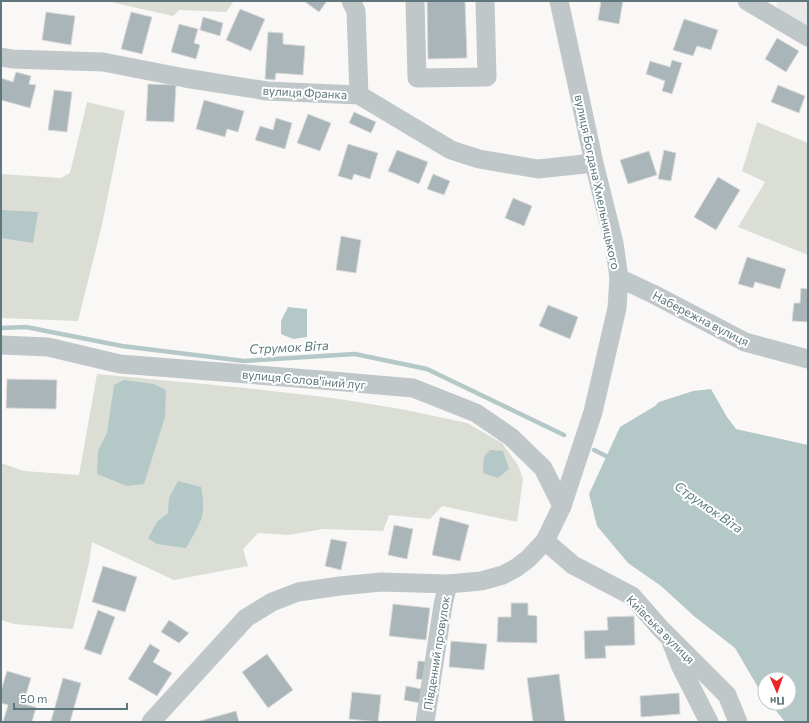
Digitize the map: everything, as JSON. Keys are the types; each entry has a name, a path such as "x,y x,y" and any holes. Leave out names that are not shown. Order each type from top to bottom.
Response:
{"street":[{"path":"351,1 356,11 359,95"},
{"path":"415,1 417,78 487,77 485,1"},
{"name":"вулиця Богдана Хмельницького","path":"151,722 246,618 272,602 298,592 340,586 381,582 448,584 481,581 503,575 516,568 528,559 544,541 562,506 593,412 617,308 619,278 614,243 594,163 558,1"},
{"path":"748,1 808,37"},
{"name":"вулиця Франка","path":"1,57 12,59 103,62 185,78 267,91 359,95 451,150 479,160 538,169 594,163"},
{"name":"Набережна вулиця","path":"619,278 745,342 808,359"},
{"name":"вулиця Солов'їний луг","path":"1,345 48,347 120,364 413,388 476,413 511,437 543,468 562,506"},
{"name":"Київська вулиця","path":"544,541 573,565 632,596 669,637 727,695 738,722"},
{"name":"Південний провулок","path":"425,722 443,605 448,584"},
{"path":"669,637 681,668 709,722"}],"shaded area":[{"path":"106,1 234,1 226,12 179,10 173,16"},
{"path":"776,1 808,1 808,30 779,14"},
{"path":"87,102 125,111 102,225 78,321 1,318 1,174 61,178 70,173"},
{"path":"757,122 808,143 808,255 738,227 765,182 742,171"},
{"path":"97,374 333,398 401,409 467,423 502,443 518,465 523,479 517,522 442,506 430,519 389,515 383,531 323,529 289,535 258,533 243,549 248,566 174,580 92,542 89,563 73,629 14,624 1,620 1,463 24,471 79,475"}],"water":[{"path":"1,210 38,212 33,243 1,238"},
{"path":"288,307 307,309 307,337 293,339 281,334 281,321"},
{"path":"124,380 154,384 166,390 165,417 144,484 127,486 97,474 98,451 107,433 114,385"},
{"path":"711,389 727,417 736,429 808,445 808,722 785,722 776,711 797,711 797,671 757,671 757,686 735,648 695,617 661,586 628,563 597,526 589,494 620,427 655,406 659,402 693,391"},
{"path":"490,450 503,451 509,469 498,478 483,473 484,457"},
{"path":"178,481 201,487 203,497 203,513 201,519 186,548 157,544 148,538 157,522 168,513 169,498"}],"building":[{"path":"304,1 327,1 319,12"},
{"path":"427,1 465,1 467,58 428,59"},
{"path":"601,1 623,1 619,24 598,20"},
{"path":"240,9 265,19 251,51 226,40"},
{"path":"46,12 75,16 71,45 42,40"},
{"path":"131,12 152,17 142,54 121,49"},
{"path":"203,17 223,23 220,36 200,30"},
{"path":"684,19 718,30 711,50 697,46 693,56 673,50"},
{"path":"179,24 198,29 194,43 200,45 196,59 171,52"},
{"path":"268,32 283,33 283,44 305,46 303,75 276,73 275,80 265,79"},
{"path":"777,38 799,51 786,72 765,59"},
{"path":"672,60 682,63 672,94 662,91 665,81 646,74 650,61 670,67"},
{"path":"16,72 31,76 29,84 36,85 30,108 1,100 1,78 13,82"},
{"path":"148,84 176,85 174,122 146,121"},
{"path":"778,85 805,96 799,113 771,102"},
{"path":"54,90 72,92 67,132 48,130"},
{"path":"204,100 244,111 238,132 227,129 225,137 196,129"},
{"path":"354,112 376,122 371,133 349,123"},
{"path":"308,114 331,123 320,151 297,143"},
{"path":"276,118 292,123 285,149 255,140 260,126 273,130"},
{"path":"348,144 378,153 370,179 354,174 352,180 338,176"},
{"path":"397,150 428,162 419,184 388,171"},
{"path":"664,150 676,153 671,181 658,179"},
{"path":"649,151 657,175 628,184 620,160"},
{"path":"433,174 450,181 444,195 427,189"},
{"path":"718,177 740,190 716,230 694,217"},
{"path":"513,198 532,206 524,226 505,218"},
{"path":"341,236 361,240 356,273 336,270"},
{"path":"747,257 786,269 780,289 755,282 753,288 738,284"},
{"path":"801,288 808,289 808,322 792,321 794,303 800,303"},
{"path":"548,305 578,317 570,339 539,326"},
{"path":"7,379 57,380 56,409 6,408"},
{"path":"440,517 469,525 460,561 432,555"},
{"path":"394,525 413,529 407,559 388,555"},
{"path":"331,539 347,542 341,570 325,566"},
{"path":"103,566 137,577 125,612 92,602"},
{"path":"511,603 528,603 528,615 537,616 537,643 497,642 498,617 511,617"},
{"path":"393,604 430,608 426,640 389,636"},
{"path":"98,610 115,617 101,655 84,649"},
{"path":"634,616 635,645 605,646 606,658 585,659 584,631 608,630 607,617"},
{"path":"169,620 189,633 179,643 161,632"},
{"path":"451,641 487,644 484,670 449,667"},
{"path":"150,644 160,650 153,662 172,673 157,696 128,679"},
{"path":"267,654 293,690 268,708 242,672"},
{"path":"418,661 433,662 431,680 416,679"},
{"path":"7,671 31,678 23,704 36,707 32,722 3,722 8,705 1,703 1,691"},
{"path":"559,674 565,722 533,722 527,678"},
{"path":"63,678 81,683 70,722 54,722 51,721"},
{"path":"406,686 427,690 425,704 404,700"},
{"path":"352,692 381,695 378,722 349,719"},
{"path":"679,693 680,714 641,717 640,696"},
{"path":"236,711 239,722 196,722"}],"waterway":[{"name":"Струмок Віта","path":"1,328 26,327 122,346 244,361 355,354 427,369 564,435"},
{"name":"Струмок Віта","path":"594,450 612,459"}]}
